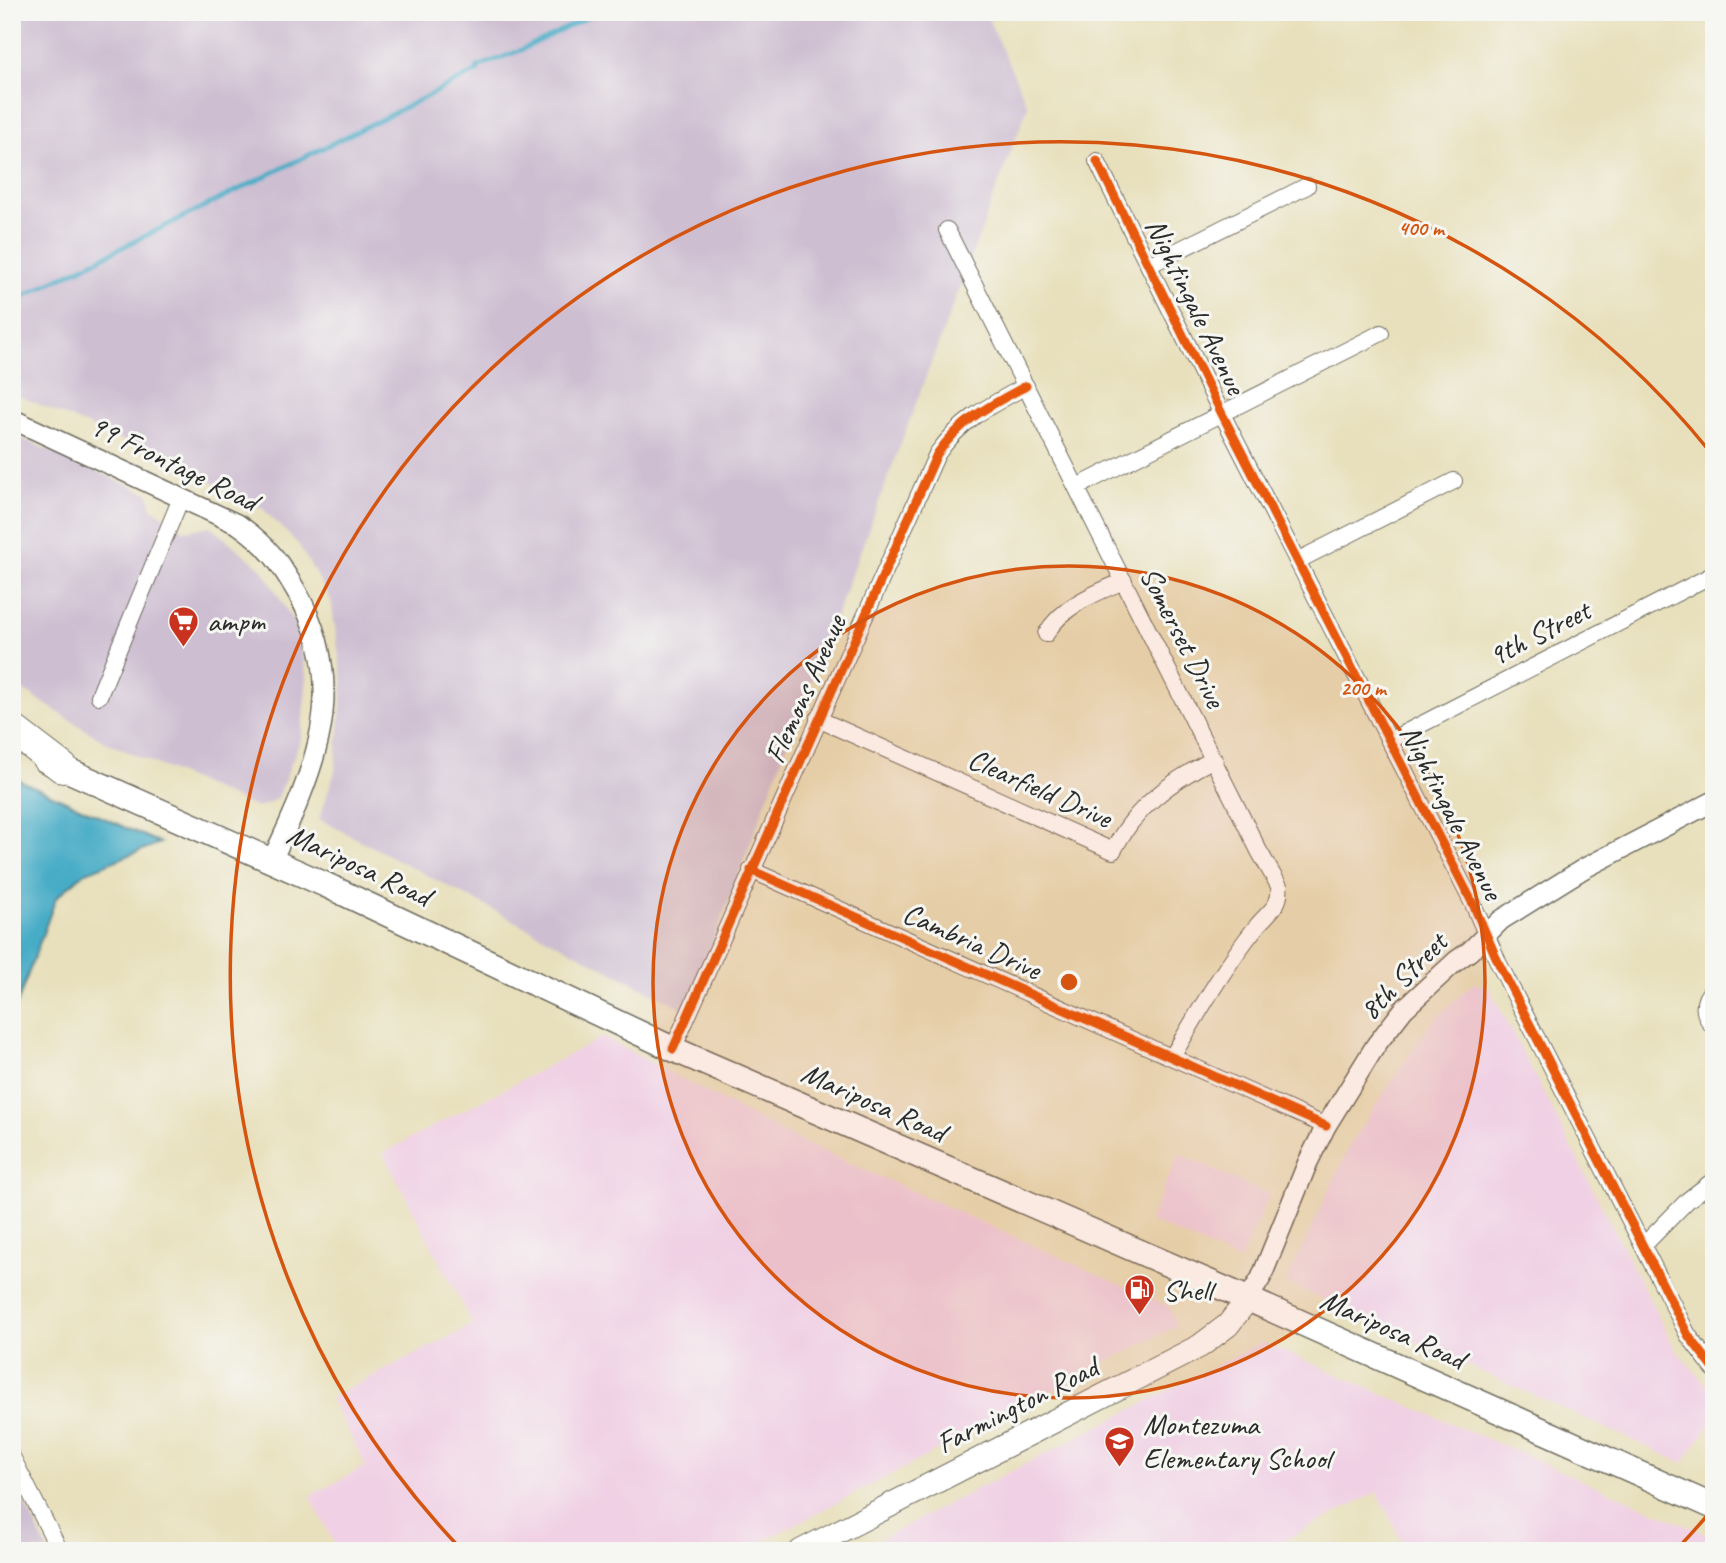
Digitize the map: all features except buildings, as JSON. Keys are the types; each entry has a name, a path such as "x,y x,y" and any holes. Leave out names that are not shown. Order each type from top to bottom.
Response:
{"highway":[{"path":"12,729 63,768"}],"main road":[{"name":"Mariposa Road","path":"12,746 272,860 673,1049 1248,1299 1714,1507"},
{"name":"Farmington Road","path":"801,1551 1200,1346 1228,1325 1248,1299"}],"street":[{"name":"Nightingale Avenue","path":"1097,161 1222,414 1688,1335 1714,1369"},
{"path":"1149,265 1307,186"},
{"name":"Somerset Drive","path":"947,230 1259,851 1276,878 1280,893 1275,907 1257,926 1201,1008 1172,1057"},
{"path":"1077,487 1381,333"},
{"name":"Flemons Avenue","path":"673,1049 937,454 947,439 974,415 1026,386"},
{"name":"99 Frontage Road","path":"12,419 239,525 261,541 282,565 307,611 323,661 324,702 315,756 303,793 272,860"},
{"path":"1297,561 1454,481"},
{"path":"99,696 181,498"},
{"name":"9th Street","path":"1389,741 1714,574"},
{"path":"1046,634 1052,623 1085,598 1124,581"},
{"name":"Clearfield Drive","path":"818,719 1113,851 1131,821 1147,803 1165,788 1213,760"},
{"name":"8th Street","path":"1248,1299 1261,1278 1308,1162 1326,1126 1376,1045 1404,1009 1501,920 1562,881 1714,801"},
{"name":"Cambria Drive","path":"751,870 1326,1126"},
{"path":"1714,988 1707,994 1704,1010 1714,1028"},
{"path":"1643,1246 1688,1200 1714,1180"},
{"path":"12,1457 60,1551"}],"shaded area":[{"path":"12,12 985,12 1028,106 687,1011 319,819 335,771 343,684 331,600 298,544 263,509 191,470 12,393"},
{"path":"12,434 149,494 152,508 185,531 210,526 263,570 295,624 307,677 301,739 277,799 257,808 103,741 12,683"},
{"path":"1473,983 1489,987 1675,1349 1714,1394 1714,1419 1683,1463 1286,1283 1351,1143 1431,1023"},
{"path":"603,1037 787,1135 1170,1307 1176,1326 744,1551 338,1551 310,1496 366,1466 330,1398 473,1325 383,1153"},
{"path":"1179,1154 1269,1195 1240,1261 1149,1221"},
{"path":"1262,1342 1714,1537 1714,1551 1407,1551 1377,1492 1264,1551 857,1551"},
{"path":"12,1478 48,1551 12,1551"}],"water":[{"path":"12,777 160,843 84,873 56,898 12,1018"}],"waterway":[{"path":"12,302 478,71 477,67 519,51 598,12"}],"cycle path":[{"path":"1097,161 1222,414 1473,904 1499,964 1688,1335 1714,1369"},
{"path":"673,1049 937,454 966,422 1026,386"},
{"path":"751,870 1326,1126"}],"place":[{"name":"ampm","path":"184,648"},
{"name":"Shell","path":"1140,1317"},
{"name":"Montezuma Elementary School","path":"1120,1468"}]}
